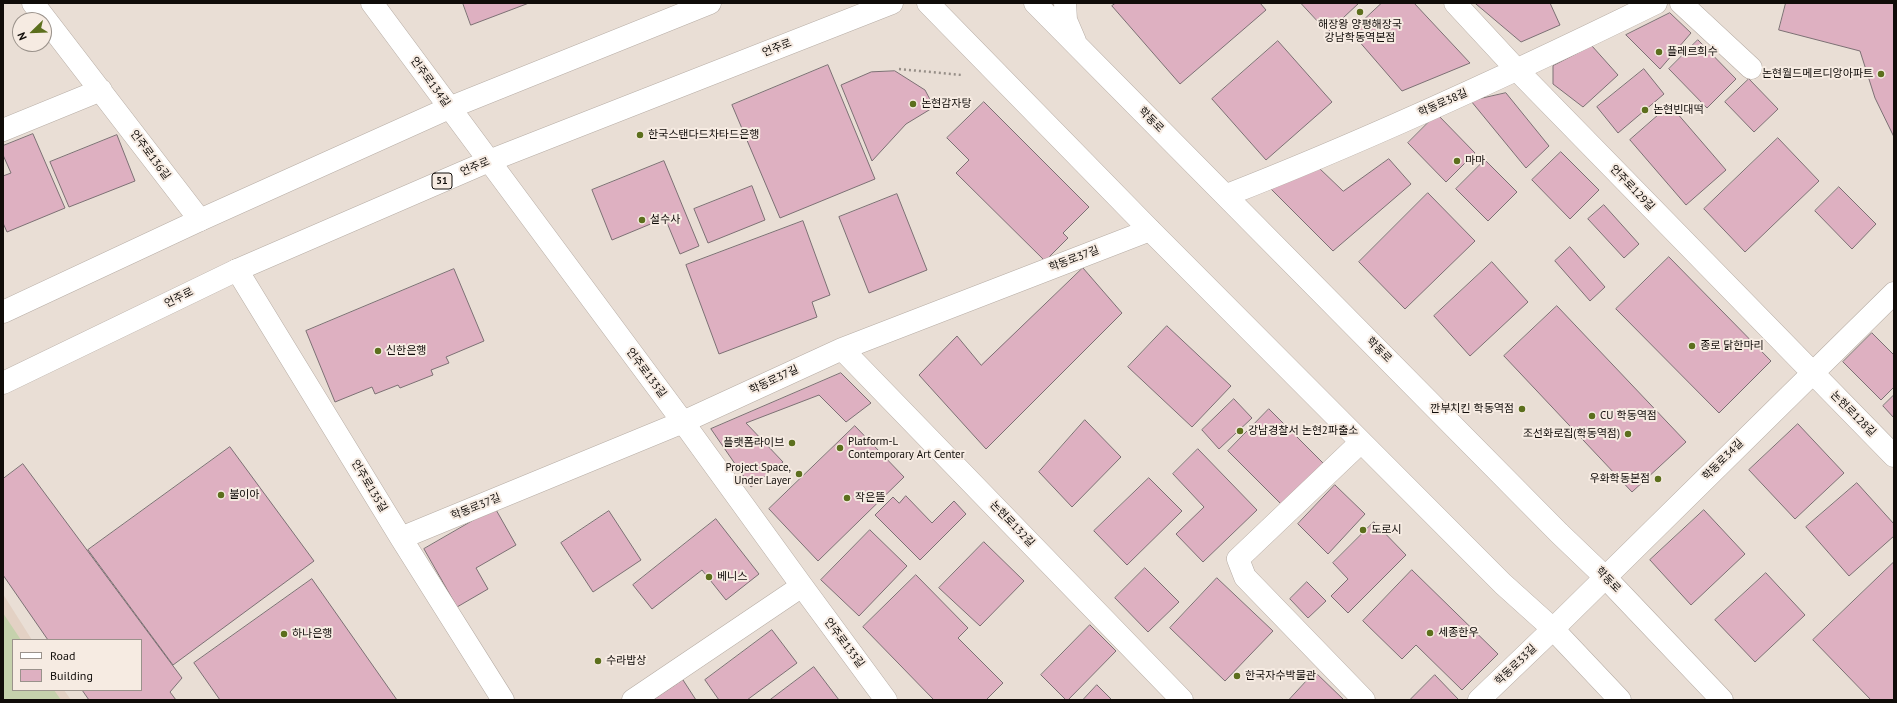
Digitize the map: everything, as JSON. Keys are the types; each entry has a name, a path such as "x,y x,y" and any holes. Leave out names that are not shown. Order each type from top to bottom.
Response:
{"street":[{"name":"언주로136길","path":"32,3 101,90 200,220"},
{"name":"언주로134길","path":"372,3 489,161"},
{"path":"3,312 200,220 449,108 710,3"},
{"name":"언주로","path":"3,383 237,270 489,161 892,3"},
{"path":"928,3 1150,230 1361,442 1503,584 1553,629 1620,700"},
{"name":"학동로","path":"1035,3 1227,195 1554,528 1605,576 1722,700"},
{"path":"1065,3 1068,26 1080,49"},
{"name":"언주로129길","path":"1455,3 1811,373"},
{"name":"학동로38길","path":"1227,195 1271,178 1518,70 1656,3"},
{"path":"1681,3 1751,68"},
{"path":"3,130 101,90"},
{"name":"언주로133길","path":"489,161 683,422 886,700"},
{"name":"학동로37길","path":"401,538 683,422 842,349 1150,230"},
{"name":"언주로135길","path":"237,270 401,538 503,700"},
{"name":"학동로34길","path":"1553,629 1811,373 1894,293"},
{"name":"논현로132길","path":"842,349 1182,700"},
{"name":"논현로128길","path":"1811,373 1894,456"},
{"path":"1361,442 1238,559 1245,577 1364,700"},
{"path":"633,700 802,586"},
{"name":"학동로33길","path":"1479,700 1553,629"}],"path":[{"path":"899,69 968,76"}],"shaded area":[{"path":"3,594 31,639 12,639 12,691 65,691 71,700 3,700"}],"green space":[{"path":"3,613 20,639 12,639 12,691 55,691 61,700 3,700"}],"building":[{"path":"463,3 529,3 471,25"},
{"path":"1116,3 1260,3 1266,10 1180,84 1112,6"},
{"path":"1301,3 1359,3 1328,32"},
{"path":"1382,3 1414,3 1470,63 1402,91 1351,32"},
{"path":"1550,3 1560,25 1521,42 1476,4"},
{"name":"논현월드메르디앙아파트","path":"1786,3 1894,3 1894,137 1875,98 1860,51 1779,30"},
{"name":"플레르희수","path":"1670,13 1691,33 1660,69 1626,35"},
{"path":"1698,40 1736,79 1707,108 1669,69"},
{"path":"1278,41 1332,102 1266,160 1212,99"},
{"path":"1592,46 1618,75 1583,107 1553,84 1553,66"},
{"path":"828,65 875,179 780,218 732,105"},
{"path":"1644,69 1664,94 1618,133 1597,107"},
{"path":"895,71 925,90 934,107 906,124 872,161 841,85 871,72"},
{"path":"1749,79 1778,109 1754,132 1725,102"},
{"path":"1506,93 1549,146 1526,168 1471,101"},
{"path":"984,102 1089,207 1063,233 1068,238 1045,261 956,173 969,160 947,138"},
{"path":"1670,105 1726,170 1686,205 1630,140"},
{"path":"1437,114 1475,153 1446,182 1408,143"},
{"path":"33,134 65,208 7,232 3,223 3,176 11,173 3,155 3,146"},
{"path":"117,135 135,181 69,207 50,162"},
{"path":"1778,138 1819,181 1745,252 1704,209"},
{"path":"1561,152 1599,190 1570,219 1532,180"},
{"path":"1389,159 1411,184 1333,251 1271,189 1319,168 1343,191"},
{"path":"1485,160 1517,192 1488,221 1456,189"},
{"path":"664,161 699,246 680,254 665,218 612,240 592,190"},
{"path":"752,186 765,220 708,243 694,209"},
{"path":"1839,187 1876,224 1852,249 1815,211"},
{"path":"1428,193 1475,241 1405,309 1359,262"},
{"path":"897,194 927,270 869,293 839,217"},
{"path":"1604,205 1639,244 1624,258 1588,219"},
{"path":"803,221 830,295 812,302 817,317 719,354 686,265"},
{"path":"1570,247 1605,287 1590,301 1555,261"},
{"path":"1669,257 1771,361 1719,413 1616,309"},
{"path":"1492,262 1528,302 1470,356 1434,316"},
{"path":"1083,268 1122,313 986,449 919,375 957,336 981,365"},
{"path":"454,269 484,341 446,357 449,363 431,370 433,375 400,388 398,385 375,394 372,387 335,402 306,331"},
{"path":"1557,306 1686,442 1632,492 1504,356"},
{"path":"1167,326 1231,386 1192,427 1128,367"},
{"path":"1872,333 1894,355 1894,387 1881,400 1843,362"},
{"path":"841,373 871,403 846,422 819,395 746,423 783,462 751,487 711,429"},
{"path":"1894,395 1894,418 1883,406"},
{"path":"1234,399 1252,418 1219,449 1202,430"},
{"path":"1269,409 1325,465 1284,507 1228,451"},
{"path":"1085,420 1121,457 1072,507 1039,472"},
{"path":"1798,424 1844,473 1795,519 1749,470"},
{"path":"855,426 904,477 818,561 769,509"},
{"path":"230,447 314,561 173,665 88,550"},
{"path":"1198,449 1257,510 1203,562 1176,534 1204,507 1173,474"},
{"path":"23,464 182,678 170,692 176,700 89,700 83,691 142,691 142,639 47,639 3,575 3,479"},
{"path":"1149,478 1182,511 1127,565 1094,531"},
{"path":"1857,483 1894,524 1894,536 1849,576 1806,527"},
{"path":"1335,485 1365,514 1328,554 1298,524"},
{"path":"906,496 932,523 954,501 966,514 920,560 875,515 893,497 899,503"},
{"path":"495,508 516,545 476,568 488,589 457,607 424,549"},
{"path":"1704,510 1745,554 1691,605 1650,560"},
{"path":"609,511 641,560 593,592 561,543"},
{"path":"716,519 759,574 726,600 702,570 652,609 633,585"},
{"path":"1374,522 1406,555 1348,613 1331,596 1348,579 1333,563"},
{"path":"870,530 907,566 859,616 821,580"},
{"path":"984,542 1024,581 980,626 939,588"},
{"path":"1894,562 1894,700 1871,700 1813,640"},
{"path":"1145,568 1179,602 1148,632 1115,598"},
{"path":"1412,570 1498,654 1462,690 1416,645 1402,659 1363,621"},
{"path":"1766,573 1805,615 1755,662 1715,620"},
{"path":"916,575 968,628 958,638 1003,683 986,700 934,700 863,627"},
{"path":"1217,578 1273,631 1225,681 1170,628"},
{"path":"312,579 397,700 220,700 194,663"},
{"path":"1307,582 1326,601 1308,618 1290,599"},
{"path":"1090,625 1116,651 1068,700 1066,700 1041,675"},
{"path":"772,630 797,663 747,700 719,700 705,680"},
{"path":"814,667 839,700 770,700"},
{"path":"1315,672 1344,700 1289,700"},
{"path":"1435,675 1458,699 1457,700 1410,700"},
{"path":"683,680 696,700 653,700"},
{"path":"1097,685 1112,700 1083,700"}],"place":[{"name":"해장왕 양평해장국 강남학동역본점","path":"1360,12"},
{"name":"플레르희수","path":"1659,52"},
{"name":"논현월드메르디앙아파트","path":"1881,74"},
{"name":"논현감자탕","path":"913,104"},
{"name":"논현빈대떡","path":"1645,110"},
{"name":"한국스탠다드차타드은행","path":"640,135"},
{"name":"마마","path":"1457,161"},
{"name":"설수사","path":"642,220"},
{"name":"종로 닭한마리","path":"1692,346"},
{"name":"신한은행","path":"378,351"},
{"name":"깐부치킨 학동역점","path":"1522,409"},
{"name":"CU 학동역점","path":"1592,416"},
{"name":"강남경찰서 논현2파출소","path":"1240,431"},
{"name":"조선화로집(학동역점)","path":"1628,434"},
{"name":"플랫폼라이브","path":"792,443"},
{"name":"Platform-L Contemporary Art Center","path":"840,448"},
{"name":"Project Space, Under Layer","path":"799,474"},
{"name":"우화학동본점","path":"1658,479"},
{"name":"불이아","path":"221,495"},
{"name":"작은뜰","path":"847,498"},
{"name":"도로시","path":"1363,530"},
{"name":"베니스","path":"709,577"},
{"name":"세종한우","path":"1430,633"},
{"name":"하나은행","path":"284,634"},
{"name":"수라밥상","path":"598,661"},
{"name":"한국자수박물관","path":"1237,676"}]}
